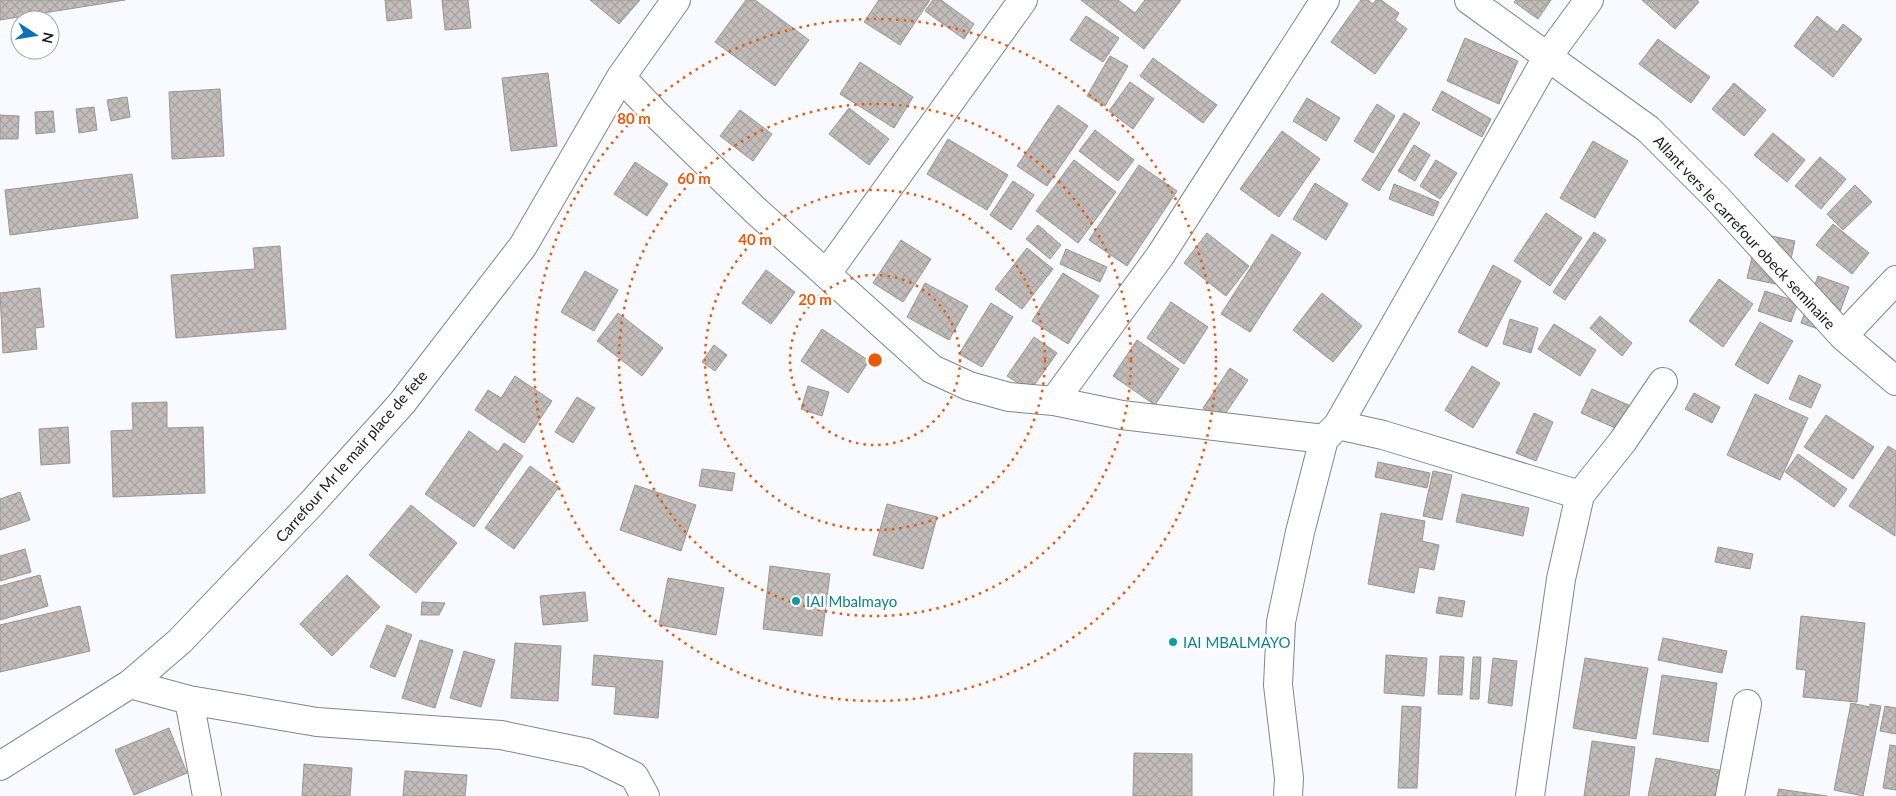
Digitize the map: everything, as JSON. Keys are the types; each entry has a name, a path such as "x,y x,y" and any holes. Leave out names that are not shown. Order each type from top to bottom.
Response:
{"street":[{"name":"Carrefour Mr le mair place de fete","path":"0,766 130,684 180,641 311,504 402,403 523,246 621,77 676,0"},
{"path":"827,273 1023,0"},
{"path":"1054,401 1160,256 1325,0"},
{"name":"Allant vers le carrefour obeck seminaire","path":"1469,0 1648,129 1724,205 1843,336 1896,381"},
{"path":"1288,796 1289,778 1278,685 1281,622 1300,532 1331,432 1548,56 1589,0"},
{"path":"621,77 656,114 755,210 932,369 977,388 1009,397 1054,401 1122,415 1331,432 1383,434 1580,495"},
{"path":"1843,336 1896,280"},
{"path":"1530,796 1560,579 1580,495 1623,441 1663,382"},
{"path":"130,684 189,700 317,722 501,735 587,753 634,776 644,796"},
{"path":"189,700 207,796"},
{"path":"1730,796 1747,704"}],"building":[{"path":"0,0 125,0 60,10 10,10 10,18 0,20"},
{"path":"385,0 410,0 412,18 387,21"},
{"path":"442,0 468,0 471,28 445,30"},
{"path":"590,0 640,0 619,24"},
{"path":"746,0 755,0 809,40 775,86 715,42"},
{"path":"879,0 930,0 900,45 864,22"},
{"path":"933,0 941,0 974,24 964,39 925,11"},
{"path":"1081,0 1118,0 1135,13 1145,0 1181,0 1144,49"},
{"path":"1361,0 1368,0 1373,4 1376,0 1381,0 1399,13 1395,20 1407,29 1375,74 1331,42"},
{"path":"1516,0 1551,0 1538,19 1514,2"},
{"path":"1642,0 1697,0 1699,2 1675,29"},
{"path":"1086,16 1119,38 1103,62 1070,40"},
{"path":"1817,16 1837,32 1843,24 1862,39 1833,77 1794,46"},
{"path":"1465,38 1518,61 1499,104 1447,81"},
{"path":"1658,39 1710,77 1691,103 1639,64"},
{"path":"1110,56 1128,66 1105,106 1087,96"},
{"path":"1153,58 1217,105 1203,123 1140,76"},
{"path":"860,62 913,97 894,128 840,94"},
{"path":"548,73 557,146 511,151 502,78"},
{"path":"1130,82 1154,99 1133,129 1109,111"},
{"path":"1734,83 1766,110 1744,136 1712,109"},
{"path":"220,89 224,156 172,159 169,92"},
{"path":"1442,91 1491,119 1482,137 1432,110"},
{"path":"127,97 130,117 111,121 107,100"},
{"path":"1307,98 1340,118 1326,141 1293,121"},
{"path":"1377,104 1395,116 1373,153 1354,141"},
{"path":"1058,105 1088,126 1047,186 1017,166"},
{"path":"94,107 97,130 79,133 76,109"},
{"path":"849,108 889,139 869,165 829,134"},
{"path":"740,110 772,134 753,161 720,136"},
{"path":"53,111 55,132 36,134 35,112"},
{"path":"1404,113 1420,123 1379,191 1362,180"},
{"path":"0,115 19,116 18,139 0,139"},
{"path":"1095,130 1134,160 1118,181 1079,151"},
{"path":"1282,131 1320,159 1279,217 1240,189"},
{"path":"1773,133 1805,160 1787,182 1754,155"},
{"path":"948,139 1008,175 987,210 927,174"},
{"path":"1593,141 1628,161 1595,218 1560,198"},
{"path":"1414,145 1430,155 1415,181 1398,171"},
{"path":"1820,157 1846,179 1821,209 1795,186"},
{"path":"1074,160 1116,192 1078,243 1036,211"},
{"path":"1436,160 1457,173 1440,199 1420,186"},
{"path":"635,162 668,184 647,216 614,194"},
{"path":"1139,165 1177,191 1127,266 1089,240"},
{"path":"132,174 138,218 10,235 5,190"},
{"path":"1013,181 1034,195 1011,230 990,215"},
{"path":"1315,183 1348,204 1326,240 1293,219"},
{"path":"1394,184 1439,202 1433,216 1389,199"},
{"path":"1855,185 1872,202 1843,230 1827,214"},
{"path":"1546,213 1582,238 1550,286 1514,261"},
{"path":"1833,224 1869,253 1852,274 1816,245"},
{"path":"1038,225 1061,245 1050,259 1026,239"},
{"path":"1594,232 1606,240 1565,300 1553,292"},
{"path":"1207,233 1249,266 1226,296 1184,263"},
{"path":"1758,233 1795,241 1785,286 1747,278"},
{"path":"1272,234 1301,253 1250,332 1221,314"},
{"path":"901,240 931,259 903,302 873,283"},
{"path":"280,246 286,329 176,338 171,275 255,269 253,248"},
{"path":"1027,248 1053,269 1022,309 995,289"},
{"path":"1066,249 1107,267 1100,282 1060,264"},
{"path":"1493,265 1521,281 1487,347 1458,332"},
{"path":"766,270 795,292 771,324 742,303"},
{"path":"585,271 618,290 594,331 561,312"},
{"path":"1063,273 1099,296 1068,344 1032,321"},
{"path":"1818,276 1849,287 1832,334 1801,323"},
{"path":"1719,279 1753,304 1723,347 1689,321"},
{"path":"925,283 968,306 949,340 907,317"},
{"path":"40,288 44,327 35,328 37,349 3,353 0,293"},
{"path":"1765,291 1798,302 1791,322 1758,311"},
{"path":"1322,293 1362,326 1333,362 1293,330"},
{"path":"1171,302 1208,327 1184,364 1147,338"},
{"path":"991,303 1013,317 982,367 959,354"},
{"path":"618,313 663,348 642,376 597,341"},
{"path":"1600,316 1632,343 1622,356 1590,328"},
{"path":"1510,319 1538,328 1531,353 1503,344"},
{"path":"1760,322 1793,341 1768,384 1735,365"},
{"path":"1554,324 1596,350 1580,376 1538,349"},
{"path":"822,329 869,361 848,393 801,361"},
{"path":"1034,337 1057,353 1030,391 1007,376"},
{"path":"1137,340 1179,369 1155,405 1113,376"},
{"path":"714,345 727,355 715,371 702,362"},
{"path":"1472,366 1500,383 1473,428 1445,410"},
{"path":"1230,368 1248,380 1221,420 1203,408"},
{"path":"1799,375 1821,385 1811,408 1789,399"},
{"path":"515,376 552,401 524,443 475,410 488,390 501,398"},
{"path":"808,386 829,392 822,416 801,409"},
{"path":"1592,389 1633,407 1622,431 1581,413"},
{"path":"1694,393 1720,407 1712,423 1685,409"},
{"path":"1755,394 1808,418 1780,480 1727,455"},
{"path":"577,397 595,408 573,443 555,432"},
{"path":"167,402 167,428 203,427 205,493 113,497 111,431 133,430 132,403"},
{"path":"1534,413 1553,422 1536,461 1516,453"},
{"path":"1826,415 1874,447 1853,479 1804,447"},
{"path":"68,427 70,463 41,465 39,429"},
{"path":"469,431 498,452 504,443 523,456 474,527 425,494"},
{"path":"1888,446 1896,451 1895,536 1849,506"},
{"path":"1798,454 1847,489 1834,507 1785,472"},
{"path":"1378,462 1430,473 1427,488 1375,477"},
{"path":"530,466 559,487 514,549 485,528"},
{"path":"702,469 735,473 732,491 699,486"},
{"path":"1433,471 1452,475 1442,520 1423,516"},
{"path":"635,485 696,505 681,551 620,530"},
{"path":"20,492 30,520 0,530 0,499"},
{"path":"1462,494 1529,508 1523,536 1456,522"},
{"path":"887,504 937,517 923,569 873,555"},
{"path":"411,505 457,543 416,593 369,555"},
{"path":"1381,513 1425,521 1422,541 1439,545 1434,570 1419,567 1414,593 1368,584"},
{"path":"1718,547 1753,554 1750,569 1715,562"},
{"path":"25,549 31,572 0,581 0,556"},
{"name":"IAI Mbalmayo","path":"770,566 830,574 822,636 763,629"},
{"path":"40,575 48,606 0,620 0,586"},
{"path":"347,575 380,607 332,656 300,624"},
{"path":"668,578 724,588 716,635 659,625"},
{"path":"585,592 588,621 543,625 540,596"},
{"path":"1439,597 1465,601 1462,617 1436,613"},
{"path":"422,602 445,603 439,615 421,615"},
{"path":"80,606 90,651 0,672 0,625"},
{"path":"1801,616 1865,623 1857,702 1803,697 1806,670 1796,669"},
{"path":"387,625 412,635 395,677 370,667"},
{"path":"1663,638 1727,651 1722,673 1658,660"},
{"path":"420,640 453,650 435,708 402,698"},
{"path":"515,643 561,646 558,701 511,698"},
{"path":"464,651 495,660 481,707 450,698"},
{"path":"594,655 663,661 658,718 614,714 616,687 592,685"},
{"path":"1386,655 1427,658 1424,696 1384,693"},
{"path":"1440,656 1464,657 1462,695 1438,694"},
{"path":"1473,657 1481,657 1479,699 1470,699"},
{"path":"1493,658 1517,661 1512,706 1488,703"},
{"path":"1585,658 1648,668 1636,739 1573,728"},
{"path":"1662,675 1717,683 1708,742 1653,734"},
{"path":"1851,703 1870,707 1870,704 1881,706 1863,796 1834,790"},
{"path":"1402,706 1421,707 1417,788 1398,788"},
{"path":"1885,706 1896,708 1896,734 1880,731"},
{"path":"169,728 187,773 134,795 115,750"},
{"path":"1592,741 1635,747 1629,796 1584,796"},
{"path":"1890,745 1896,746 1896,790 1883,788"},
{"path":"1134,753 1192,754 1192,796 1133,796"},
{"path":"1656,758 1724,771 1719,796 1648,796"},
{"path":"304,764 352,768 350,796 302,796"},
{"path":"405,771 467,775 465,796 403,796"},
{"path":"1779,789 1827,796 1777,796"}],"place":[{"name":"IAI Mbalmayo","path":"796,601"},
{"name":"IAI MBALMAYO","path":"1173,642"}]}
